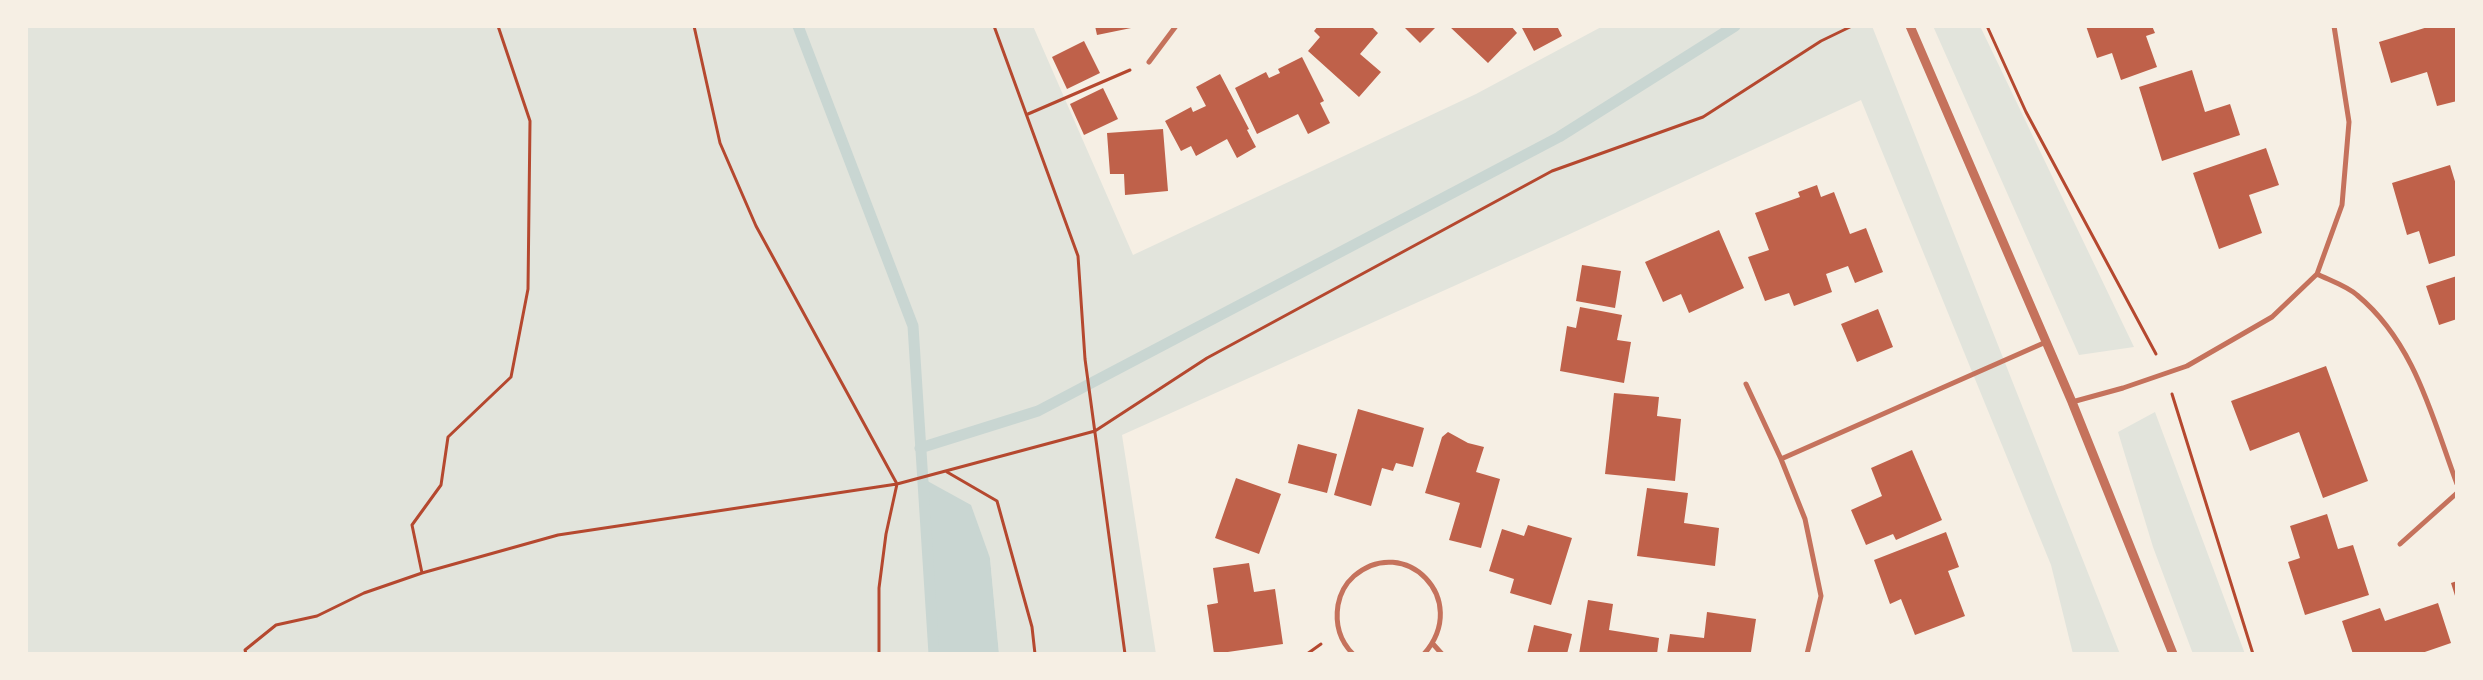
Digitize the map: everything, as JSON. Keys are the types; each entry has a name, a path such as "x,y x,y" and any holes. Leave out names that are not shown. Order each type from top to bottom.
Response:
{"street":[{"path":"1149,62 1176,26"},
{"path":"1910,26 2072,402 2173,654"},
{"path":"2072,402 2123,388 2187,366 2272,317 2316,274 2342,205 2350,122 2334,26"},
{"path":"2316,274 2356,293 2393,332 2416,372 2457,484"},
{"path":"1781,459 2046,342"},
{"path":"1746,384 1781,459 1805,520 1821,596 1807,654"},
{"path":"2400,544 2457,493"},
{"path":"1354,654 1346,647 1339,632 1336,614 1339,597 1348,582 1362,570 1379,563 1396,563 1413,568 1427,579 1437,594 1442,612 1440,628 1433,644 1424,654"},
{"path":"1433,644 1442,654"}],"path":[{"path":"422,573 412,525 442,485 448,437 511,377 528,288 530,121 498,26"},
{"path":"694,26 720,143 756,226 897,484 886,534 879,588 879,654"},
{"path":"994,26 1028,114 1078,256 1085,359 1124,654"},
{"path":"246,654 245,650 276,626 317,616 364,593 422,573 558,535 897,484 1095,431 1207,358 1552,171 1703,117 1821,41 1852,26"},
{"path":"1987,26 2026,112 2165,372 2253,654"},
{"path":"1028,114 1149,62"},
{"path":"946,472 997,501 1032,627 1035,654"}],"shaded area":[{"path":"26,26 1033,26 1133,255 1476,94 1603,26 1872,26 2120,654 2073,654 2051,565 1861,100 1572,233 1122,435 1156,654 999,654 990,558 922,479 934,654 26,654"},
{"path":"1933,26 1980,26 2134,347 2079,355"},
{"path":"2155,412 2245,654 2193,654 2153,547 2118,432"},
{"path":"922,478 971,505 990,558 999,654 934,654"}],"building":[{"path":"1095,26 1136,26 1136,27 1097,35"},
{"path":"1318,26 1371,26 1378,33 1360,54 1381,72 1359,97 1308,51 1320,37 1314,31"},
{"path":"1403,26 1437,26 1420,43"},
{"path":"1449,26 1511,26 1517,33 1488,63"},
{"path":"1521,26 1557,26 1562,36 1534,51"},
{"path":"2086,26 2152,26 2155,33 2146,36 2157,67 2121,80 2112,53 2097,58"},
{"path":"2431,26 2457,26 2457,101 2437,106 2427,72 2391,83 2379,42"},
{"path":"1084,41 1100,73 1067,89 1052,57"},
{"path":"1302,57 1324,101 1320,103 1330,123 1308,134 1298,114 1257,134 1235,88 1266,72 1269,78 1280,73 1278,69"},
{"path":"2192,70 2205,112 2230,104 2240,135 2162,161 2139,87"},
{"path":"1220,74 1249,129 1247,130 1256,147 1237,158 1227,139 1196,156 1191,146 1181,151 1165,121 1191,107 1193,112 1206,106 1196,87"},
{"path":"1103,88 1118,119 1084,135 1070,104"},
{"path":"1163,129 1168,191 1125,195 1124,174 1110,174 1107,133"},
{"path":"2266,148 2279,185 2249,195 2262,233 2219,249 2193,173"},
{"path":"2450,165 2457,188 2457,255 2429,264 2419,231 2407,235 2392,183"},
{"path":"1817,185 1821,197 1834,192 1850,234 1866,228 1883,272 1855,283 1848,266 1826,274 1832,292 1794,306 1789,293 1765,301 1748,257 1769,250 1755,213 1800,197 1798,192"},
{"path":"1719,230 1744,288 1689,313 1681,294 1663,302 1645,262"},
{"path":"1582,265 1621,271 1615,308 1576,301"},
{"path":"2457,276 2457,319 2439,325 2426,286"},
{"path":"1580,307 1622,315 1617,340 1631,342 1624,383 1560,371 1567,326 1576,328"},
{"path":"1878,309 1893,347 1857,362 1841,324"},
{"path":"2326,366 2368,481 2323,498 2299,432 2250,451 2231,401"},
{"path":"1614,393 1659,397 1657,416 1681,419 1675,481 1605,474"},
{"path":"1358,409 1424,428 1413,467 1396,463 1393,471 1382,468 1371,506 1334,495"},
{"path":"1448,432 1468,443 1484,447 1476,472 1500,479 1481,548 1449,540 1460,503 1425,493 1442,437"},
{"path":"1298,444 1337,454 1327,493 1288,483"},
{"path":"1912,450 1942,520 1896,540 1893,534 1866,545 1851,510 1882,496 1871,468"},
{"path":"1236,478 1281,494 1259,554 1215,538"},
{"path":"1647,488 1688,493 1684,523 1719,528 1715,566 1637,556"},
{"path":"2327,514 2338,549 2353,545 2369,595 2305,615 2288,562 2300,558 2290,526"},
{"path":"1528,525 1572,538 1551,605 1510,593 1514,579 1489,571 1502,529 1524,536"},
{"path":"1946,532 1959,567 1948,571 1965,616 1915,635 1901,599 1890,604 1874,560"},
{"path":"1249,563 1254,592 1275,589 1283,644 1214,654 1207,605 1218,603 1213,568"},
{"path":"2457,581 2457,599 2456,599 2451,583"},
{"path":"1588,600 1613,604 1609,630 1659,638 1657,654 1579,654"},
{"path":"2438,603 2451,643 2419,654 2353,654 2342,621 2380,608 2385,621"},
{"path":"1707,612 1756,619 1751,652 1667,654 1670,634 1704,638"},
{"path":"1534,625 1572,634 1567,654 1527,654"}],"waterway":[{"path":"798,26 913,326 934,654"},
{"path":"920,448 1038,411 1559,137 1735,26"}]}
